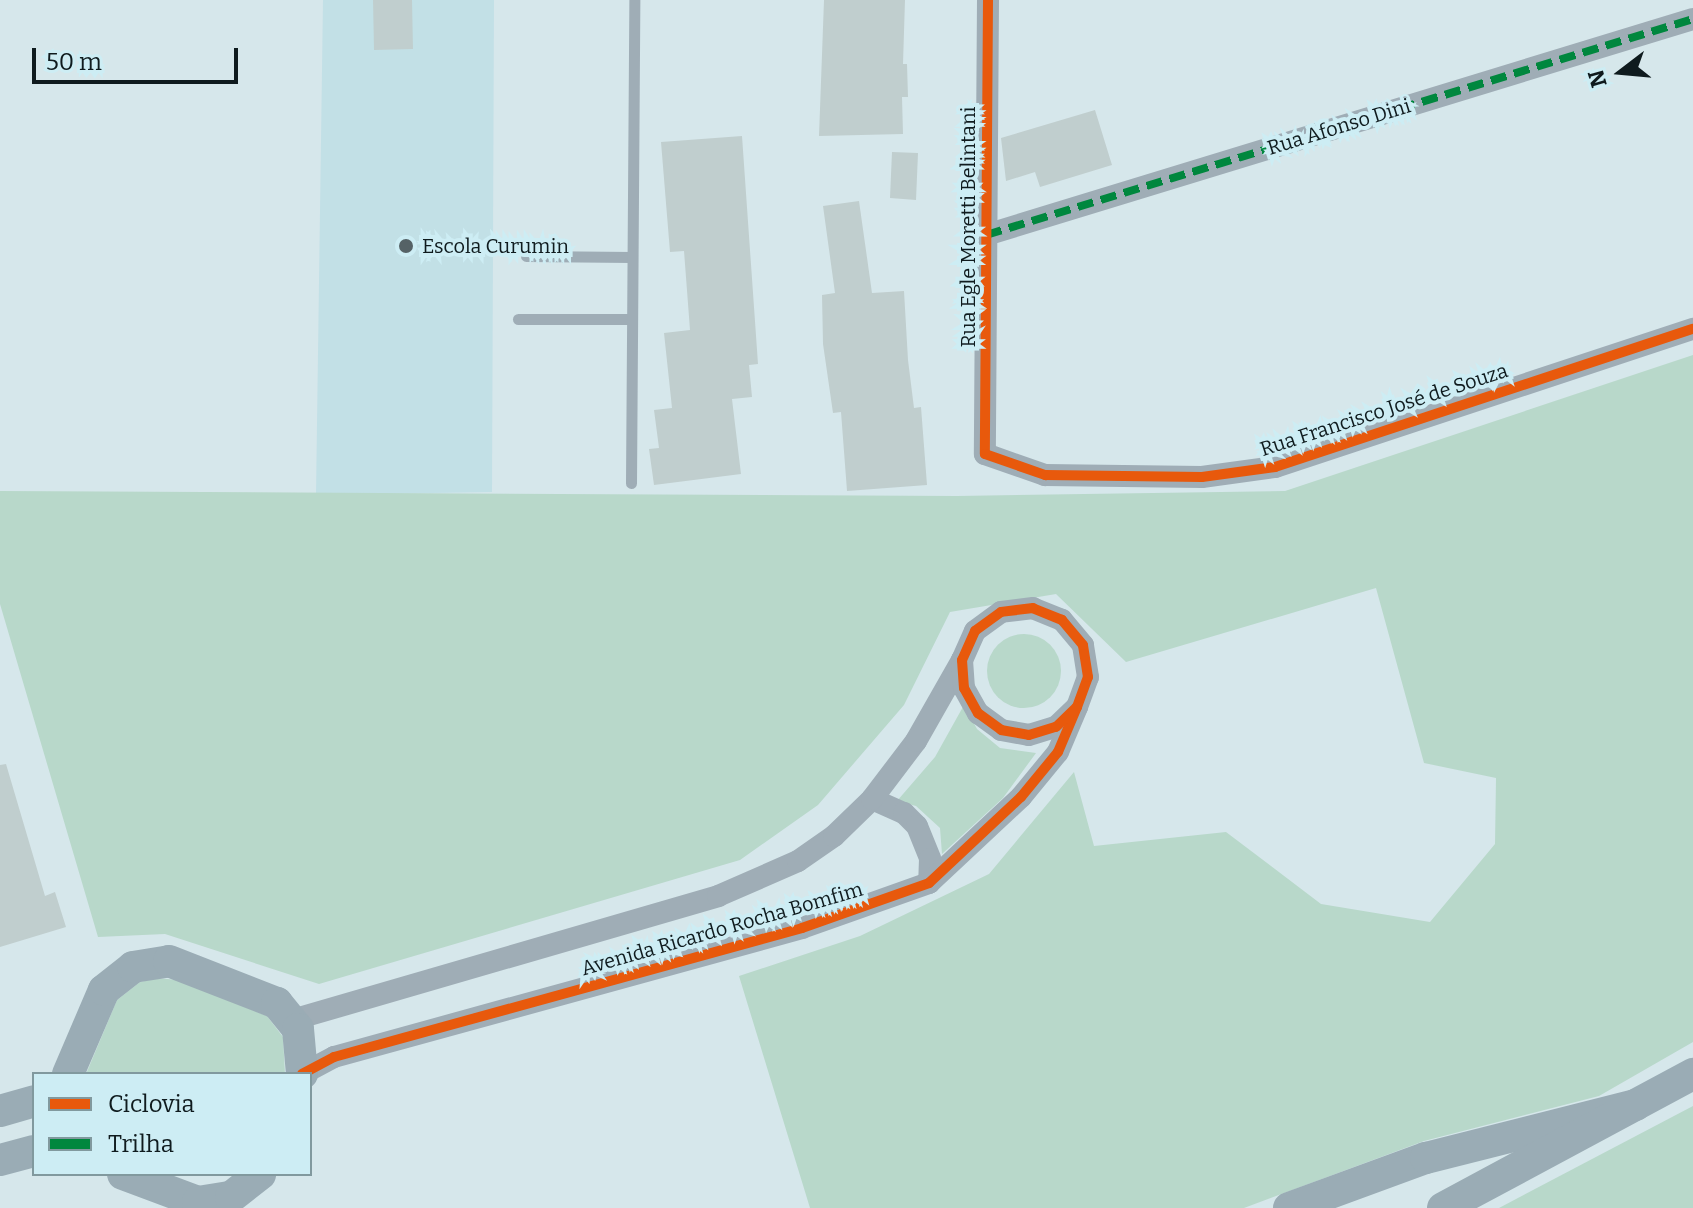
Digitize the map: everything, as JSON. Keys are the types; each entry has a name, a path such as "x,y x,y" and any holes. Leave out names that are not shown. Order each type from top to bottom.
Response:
{"street":[{"name":"Rua Egle Moretti Belintani","path":"985,454 988,0"},
{"name":"Rua Afonso Dini","path":"986,235 1693,19"},
{"name":"Rua Francisco José de Souza","path":"985,454 1045,475 1202,477 1275,467 1693,329"},
{"name":"Avenida Ricardo Rocha Bomfim","path":"302,1072 303,1051 292,1020 759,881 834,836 872,799 916,741 975,631 1001,612 1033,608 1062,620 1083,645 1088,677 1058,752 1021,797 929,883 802,928 334,1057 306,1072"},
{"path":"962,660 964,688 978,713 1001,730 1029,735 1043,731 1056,727 1077,707"},
{"path":"872,799 897,808 917,826 930,859 929,883"},
{"path":"69,1072 104,990 122,973 145,963 182,963 267,997 292,1020"},
{"path":"1443,1208 1693,1074"},
{"path":"0,1111 32,1102"},
{"path":"1289,1208 1426,1158 1635,1105"},
{"path":"0,1160 32,1152"},
{"path":"128,1176 187,1200 212,1205 258,1189"}],"lane":[{"path":"631,483 634,0"},
{"path":"526,256 632,257"},
{"path":"518,319 632,319"}],"shaded area":[{"name":"Escola Curumin","path":"323,0 494,0 492,492 316,495"}],"green space":[{"path":"1693,355 1693,1042 1599,1096 1424,1141 1244,1208 810,1208 739,976 860,936 989,874 1074,772 1094,846 1226,832 1321,904 1430,922 1495,844 1496,778 1424,763 1376,588 1126,662 1056,594 950,612 904,705 818,805 740,860 319,984 165,934 98,937 0,604 0,491 957,496 1285,491"},
{"path":"1024,634 1045,640 1055,650 1061,671 1055,692 1045,702 1024,708 1003,702 993,692 987,671 993,650 1003,640"},
{"path":"964,705 977,729 1000,748 1036,753 1003,798 942,854 940,828 916,806 897,801 935,757"},
{"path":"158,978 177,980 267,1016 283,1037 285,1072 87,1072 117,1000 140,982"},
{"path":"1693,1106 1693,1208 1499,1208"}],"building":[{"path":"373,0 412,0 413,49 374,50"},
{"path":"824,0 905,0 903,64 907,64 908,97 902,97 903,134 819,136"},
{"path":"1095,110 1112,165 1040,187 1035,172 1006,181 1001,138"},
{"path":"742,136 758,364 749,365 752,397 732,399 741,474 654,485 649,449 659,448 654,410 672,408 664,333 690,330 684,251 670,252 661,142"},
{"path":"892,152 918,153 916,200 890,198"},
{"path":"859,201 872,293 904,291 908,360 914,408 921,407 927,485 847,491 841,412 833,413 823,344 822,295 835,293 823,206"},
{"path":"6,764 45,896 55,892 66,927 0,947 0,765"}],"marked path":[{"path":"986,235 1693,19"}],"cycle path":[{"path":"988,0 985,454 1045,475 1202,477 1275,467 1693,329"},
{"path":"1033,608 1062,620 1083,645 1088,677 1077,707 1056,727 1029,735 1001,730 978,713 964,688 962,660 975,631 1001,612 1033,608"},
{"path":"306,1072 334,1057 802,928 929,883 1021,797 1058,752 1077,707"}],"place":[{"name":"Escola Curumin","path":"406,246"}]}
